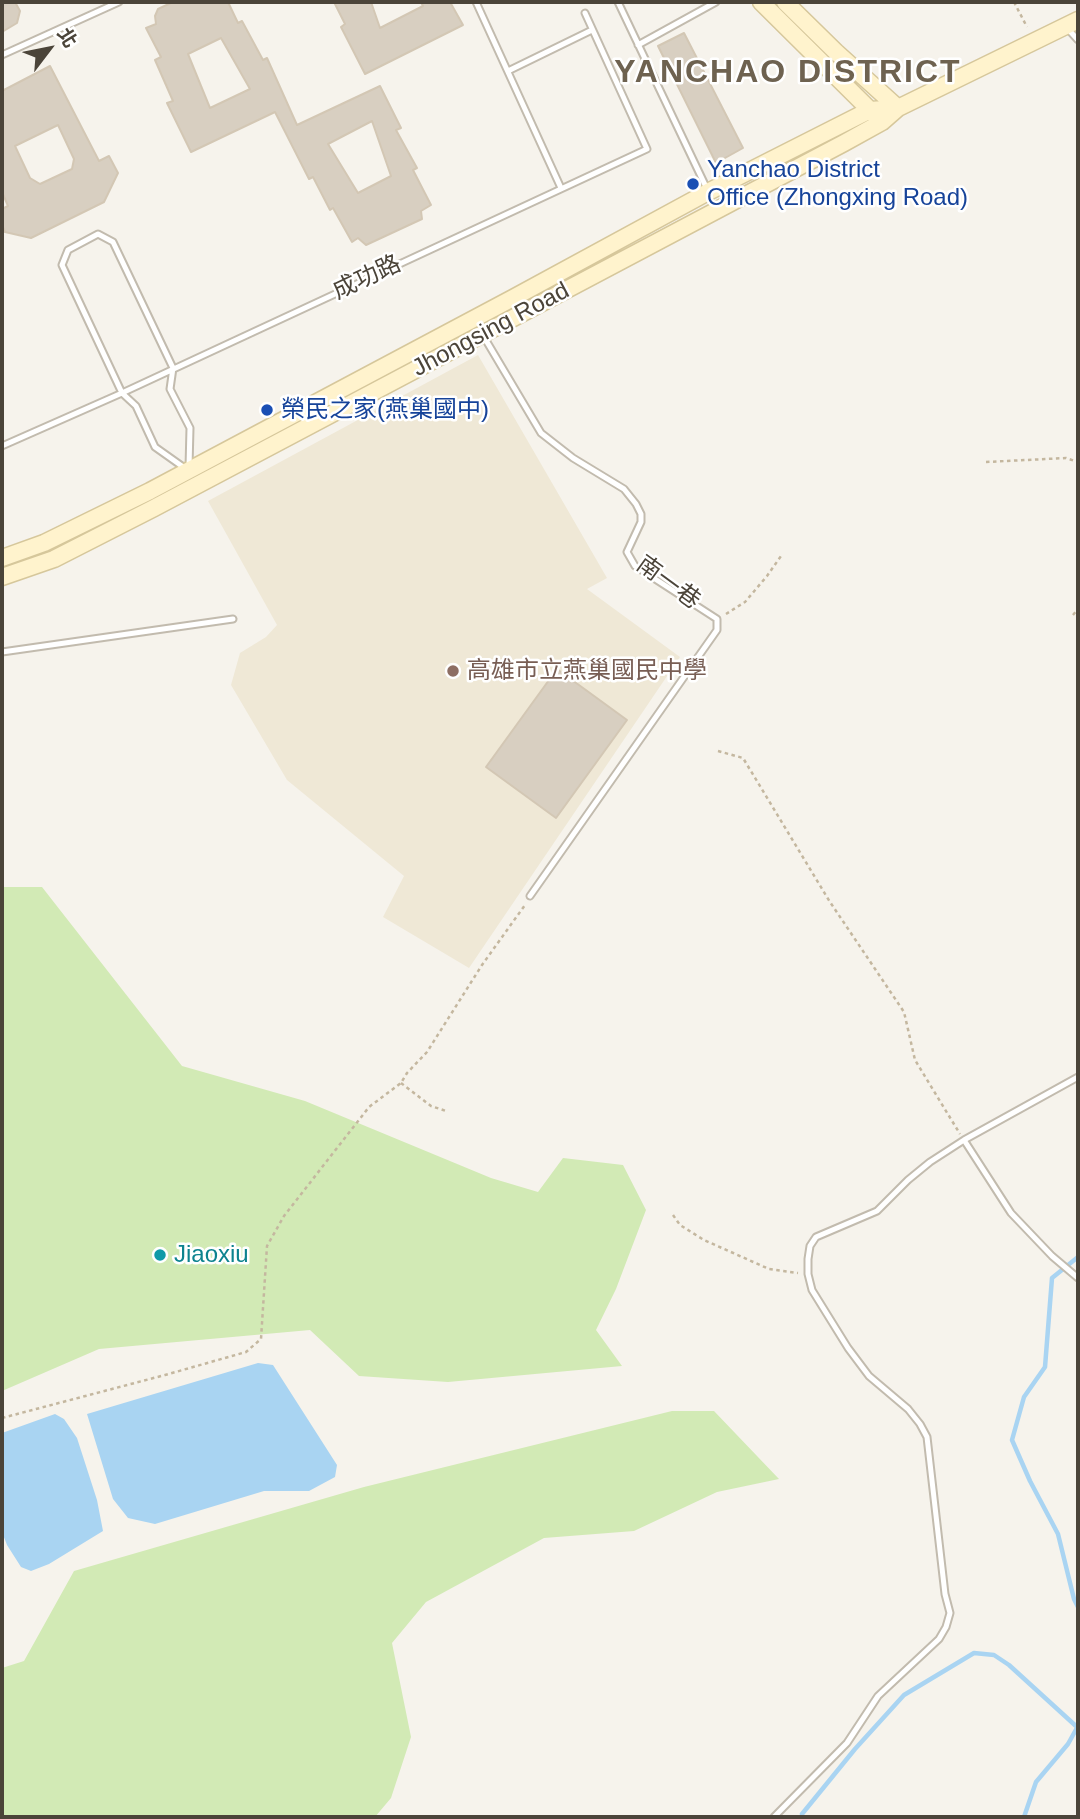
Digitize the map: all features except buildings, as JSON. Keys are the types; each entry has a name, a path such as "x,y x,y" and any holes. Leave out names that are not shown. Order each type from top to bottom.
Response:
{"main road":[{"path":"761,2 882,122"},
{"path":"785,2 898,108"},
{"name":"Jhongsing Road","path":"2,558 44,544 193,478 482,334 882,122 898,108 1072,23"},
{"name":"Jhongsing Road","path":"2,578 54,559 473,320 708,192 870,110 898,108"}],"lane":[{"path":"2,55 119,2"},
{"path":"476,2 561,188"},
{"path":"618,2 708,192"},
{"path":"638,45 716,2"},
{"name":"成功路","path":"2,446 647,149 585,13"},
{"path":"1072,23 1078,40"},
{"path":"508,71 592,30"},
{"path":"98,234 113,242 173,368 170,389 190,428 193,478 155,447 136,406 122,393 62,265 68,250 98,234"},
{"name":"南一巷","path":"473,320 541,433 573,458 624,489 636,504 641,513 641,522 627,552 635,566 718,619 718,630 530,897"},
{"path":"2,652 164,631 233,619"},
{"path":"774,1817 847,1742 878,1696 939,1639 950,1613 945,1594 927,1437 908,1409 869,1376 812,1290 808,1274 810,1247 816,1237 877,1211 923,1168 964,1140 1078,1077"},
{"path":"964,1140 1011,1213 1078,1278"}],"path":[{"path":"1014,2 1035,41"},
{"path":"986,462 1066,458 1078,462"},
{"path":"718,619 745,602 781,556"},
{"path":"1073,615 1078,610"},
{"path":"718,751 743,758 830,902 904,1012 915,1060 964,1140"},
{"path":"2,1418 246,1352 261,1339 267,1246 284,1216 369,1107 401,1083 427,1052 482,965 530,897"},
{"path":"401,1083 431,1106 446,1111"},
{"path":"673,1215 680,1225 704,1240 769,1269 808,1274"}],"shaded area":[{"name":"高雄市立燕巢國民中學","path":"478,355 607,578 587,589 680,657 469,968 383,917 404,876 287,780 231,685 240,653 266,637 277,625 208,501"}],"green space":[{"path":"2,887 42,887 182,1066 305,1101 491,1178 538,1192 563,1158 623,1165 646,1210 616,1289 596,1330 622,1366 448,1382 359,1376 310,1330 99,1349 2,1391"},
{"path":"672,1411 714,1411 779,1479 717,1492 634,1531 544,1538 426,1602 392,1643 411,1737 391,1798 375,1817 2,1817 2,1668 24,1661 74,1571 364,1487"}],"water":[{"path":"258,1363 273,1365 337,1465 335,1477 309,1491 264,1491 155,1524 128,1518 113,1499 87,1414"},
{"path":"55,1414 64,1419 77,1438 97,1500 103,1531 49,1564 31,1571 21,1567 2,1532 2,1433"}],"waterway":[{"path":"1078,1257 1052,1278 1045,1367 1024,1397 1012,1440 1058,1534 1078,1607"},
{"path":"802,1814 904,1695 974,1653 994,1655 1009,1665 1077,1727"},
{"path":"1024,1817 1036,1782 1068,1744 1078,1726"}],"place":[{"name":"Yanchao District Office (Zhongxing Road)","path":"693,184"},
{"name":"榮民之家(燕巢國中)","path":"267,410"},
{"name":"高雄市立燕巢國民中學","path":"453,671"},
{"name":"Jiaoxiu","path":"160,1255"}],"district":[{"name":"YANCHAO DISTRICT","path":"788,73"}]}
